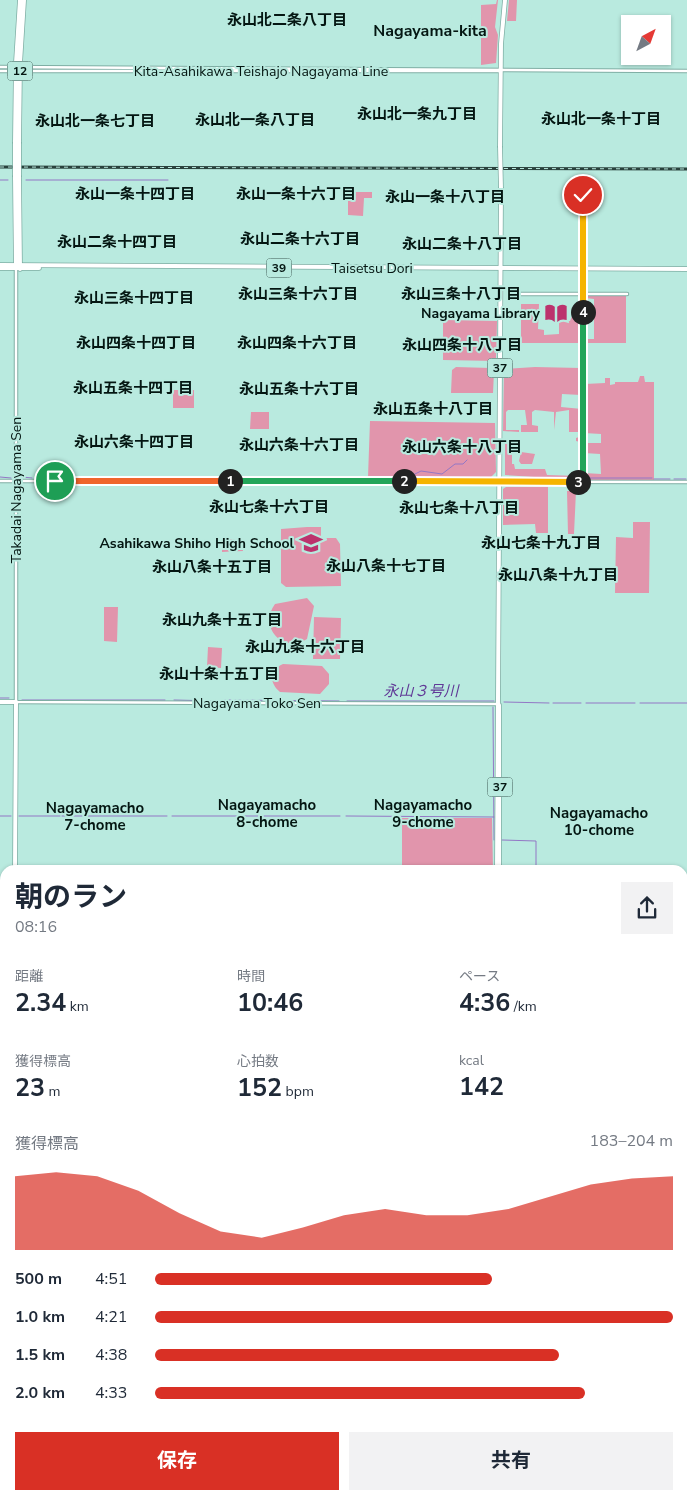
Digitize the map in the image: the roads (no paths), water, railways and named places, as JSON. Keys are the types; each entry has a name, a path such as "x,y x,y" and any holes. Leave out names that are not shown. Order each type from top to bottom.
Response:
{"main road":[{"name":"12","path":"18,267 18,69 22,0"},
{"name":"37","path":"498,865 500,146 501,70 505,0"},
{"name":"Taisetsu Dori","path":"0,267 687,269"},
{"path":"0,702 16,702 15,865"}],"street":[{"name":"Kita-Asahikawa Teishajo Nagayama Line","path":"0,69 687,72"},
{"path":"583,195 590,187 590,181 582,181 583,482"},
{"name":"Takadai Nagayama Sen","path":"16,702 18,267"},
{"path":"519,294 627,294"},
{"path":"0,481 687,482"},
{"name":"Nagayama Toko Sen","path":"16,702 499,704"}],"waterway":[{"path":"0,180 8,180"},
{"path":"26,180 168,180"},
{"path":"405,474 413,475 421,471 442,474 455,464 463,464 467,460"},
{"path":"0,477 11,478"},
{"path":"22,477 32,478"},
{"path":"41,478 51,478"},
{"path":"59,478 90,478"},
{"path":"97,478 127,478"},
{"path":"136,478 166,478"},
{"path":"177,478 187,478"},
{"path":"195,478 206,478"},
{"path":"213,478 245,478"},
{"path":"253,478 301,478"},
{"path":"521,478 578,478"},
{"path":"587,478 652,478"},
{"path":"310,479 337,479"},
{"path":"371,479 492,480"},
{"path":"654,479 670,479"},
{"path":"674,479 686,479"},
{"name":"永山３号川","path":"0,698 9,698"},
{"name":"永山３号川","path":"22,700 165,700"},
{"name":"永山３号川","path":"174,700 216,701"},
{"name":"永山３号川","path":"225,700 339,701"},
{"name":"永山３号川","path":"347,701 494,701"},
{"name":"永山３号川","path":"504,702 549,703"},
{"name":"永山３号川","path":"553,703 581,703"},
{"name":"永山３号川","path":"586,703 635,703"},
{"name":"永山３号川","path":"640,703 687,703"},
{"path":"493,707 494,840"},
{"path":"0,816 11,816"},
{"path":"19,816 60,816"},
{"path":"62,816 167,816"},
{"path":"172,816 340,816"},
{"path":"346,816 494,817"},
{"path":"502,840 536,841 536,865"}],"railway":[{"path":"0,167 687,169"}],"place":[{"name":"Nagayama Library","path":"556,313"},
{"name":"Asahikawa Shiho High School","path":"311,543"}],"district":[{"name":"永山北二条八丁目","path":"287,20"},
{"name":"Nagayama-kita","path":"430,30"},
{"name":"永山北一条九丁目","path":"417,114"},
{"name":"永山北一条十丁目","path":"601,119"},
{"name":"永山北一条八丁目","path":"255,120"},
{"name":"永山北一条七丁目","path":"95,121"},
{"name":"永山一条十四丁目","path":"135,194"},
{"name":"永山一条十六丁目","path":"296,194"},
{"name":"永山一条十八丁目","path":"445,197"},
{"name":"永山二条十六丁目","path":"300,239"},
{"name":"永山二条十四丁目","path":"117,242"},
{"name":"永山二条十八丁目","path":"462,244"},
{"name":"永山三条十六丁目","path":"298,294"},
{"name":"永山三条十八丁目","path":"461,294"},
{"name":"永山三条十四丁目","path":"134,298"},
{"name":"永山四条十四丁目","path":"136,343"},
{"name":"永山四条十六丁目","path":"297,343"},
{"name":"永山四条十八丁目","path":"462,345"},
{"name":"永山五条十四丁目","path":"133,388"},
{"name":"永山五条十六丁目","path":"299,389"},
{"name":"永山五条十八丁目","path":"433,409"},
{"name":"永山六条十四丁目","path":"134,442"},
{"name":"永山六条十六丁目","path":"299,445"},
{"name":"永山六条十八丁目","path":"462,447"},
{"name":"永山七条十六丁目","path":"269,507"},
{"name":"永山七条十八丁目","path":"459,508"},
{"name":"永山七条十九丁目","path":"541,543"},
{"name":"永山八条十七丁目","path":"386,566"},
{"name":"永山八条十五丁目","path":"212,567"},
{"name":"永山八条十九丁目","path":"558,575"},
{"name":"永山九条十五丁目","path":"222,620"},
{"name":"永山九条十六丁目","path":"305,647"},
{"name":"永山十条十五丁目","path":"219,674"},
{"name":"Nagayamacho 8-chome","path":"267,814"},
{"name":"Nagayamacho 9-chome","path":"423,814"},
{"name":"Nagayamacho 7-chome","path":"95,816"},
{"name":"Nagayamacho 10-chome","path":"599,822"}]}
